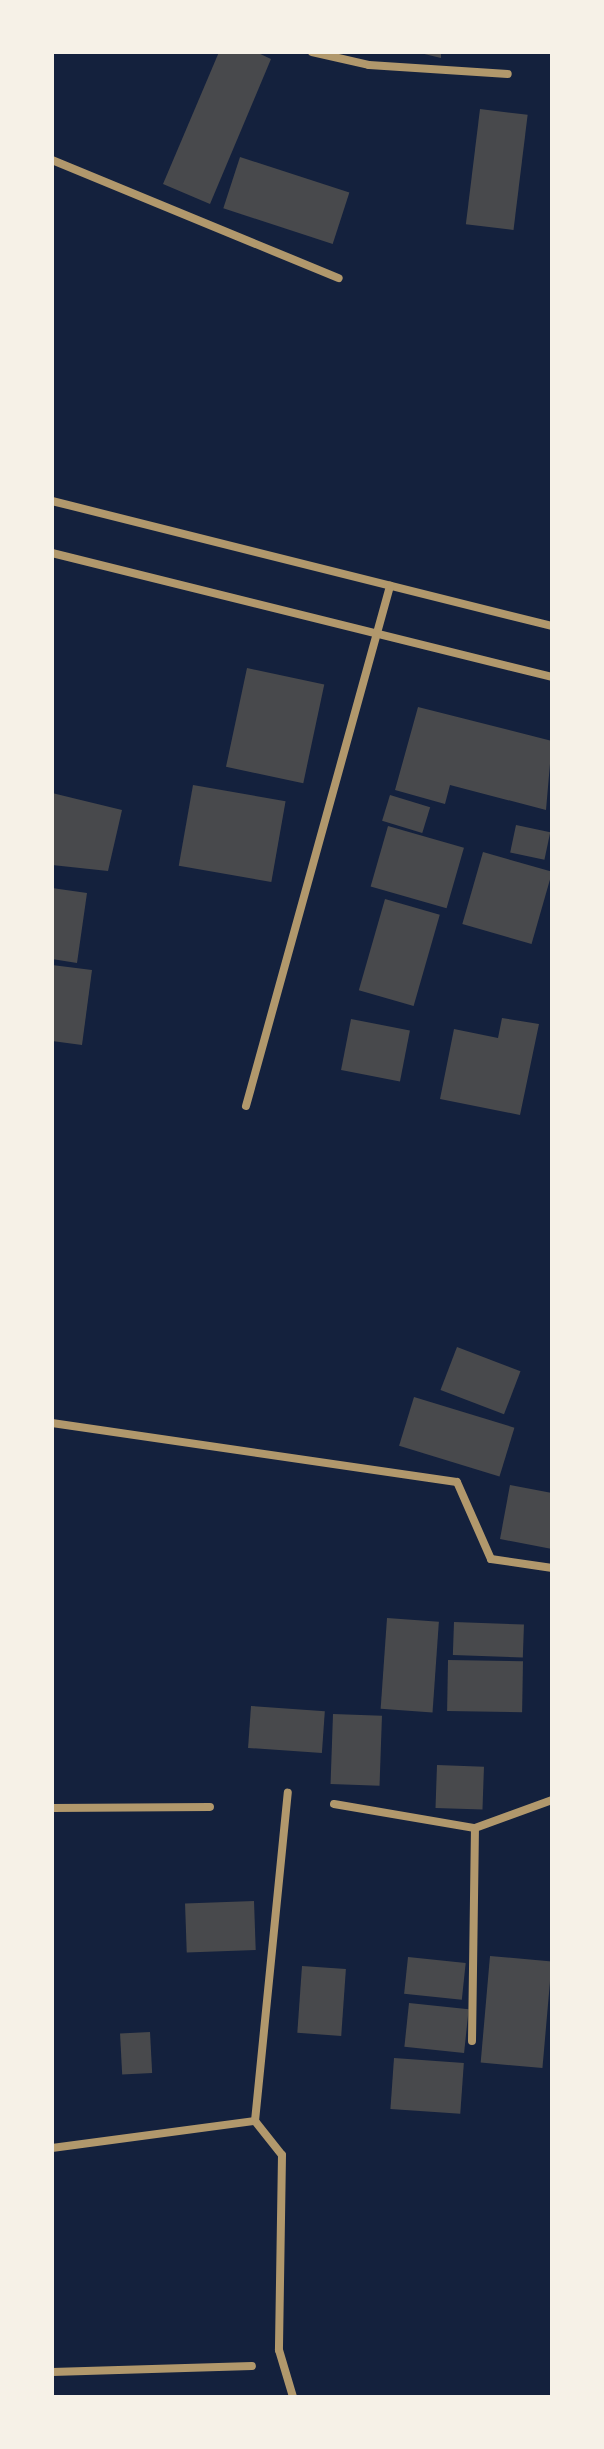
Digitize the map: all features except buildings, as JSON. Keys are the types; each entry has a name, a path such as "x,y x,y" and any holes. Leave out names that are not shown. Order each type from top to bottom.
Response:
{"street":[{"path":"312,52 369,65 508,74"},
{"path":"52,160 339,278"},
{"path":"52,501 552,626"},
{"path":"52,553 552,677"},
{"path":"246,1106 390,586"},
{"path":"52,1423 457,1482 491,1559 552,1568"},
{"path":"288,1793 255,2121 282,2155 279,2350 293,2397"},
{"path":"334,1804 475,1828 552,1800"},
{"path":"52,1808 210,1807"},
{"path":"472,2041 475,1828"},
{"path":"52,2148 255,2121"},
{"path":"52,2372 252,2366"}]}
